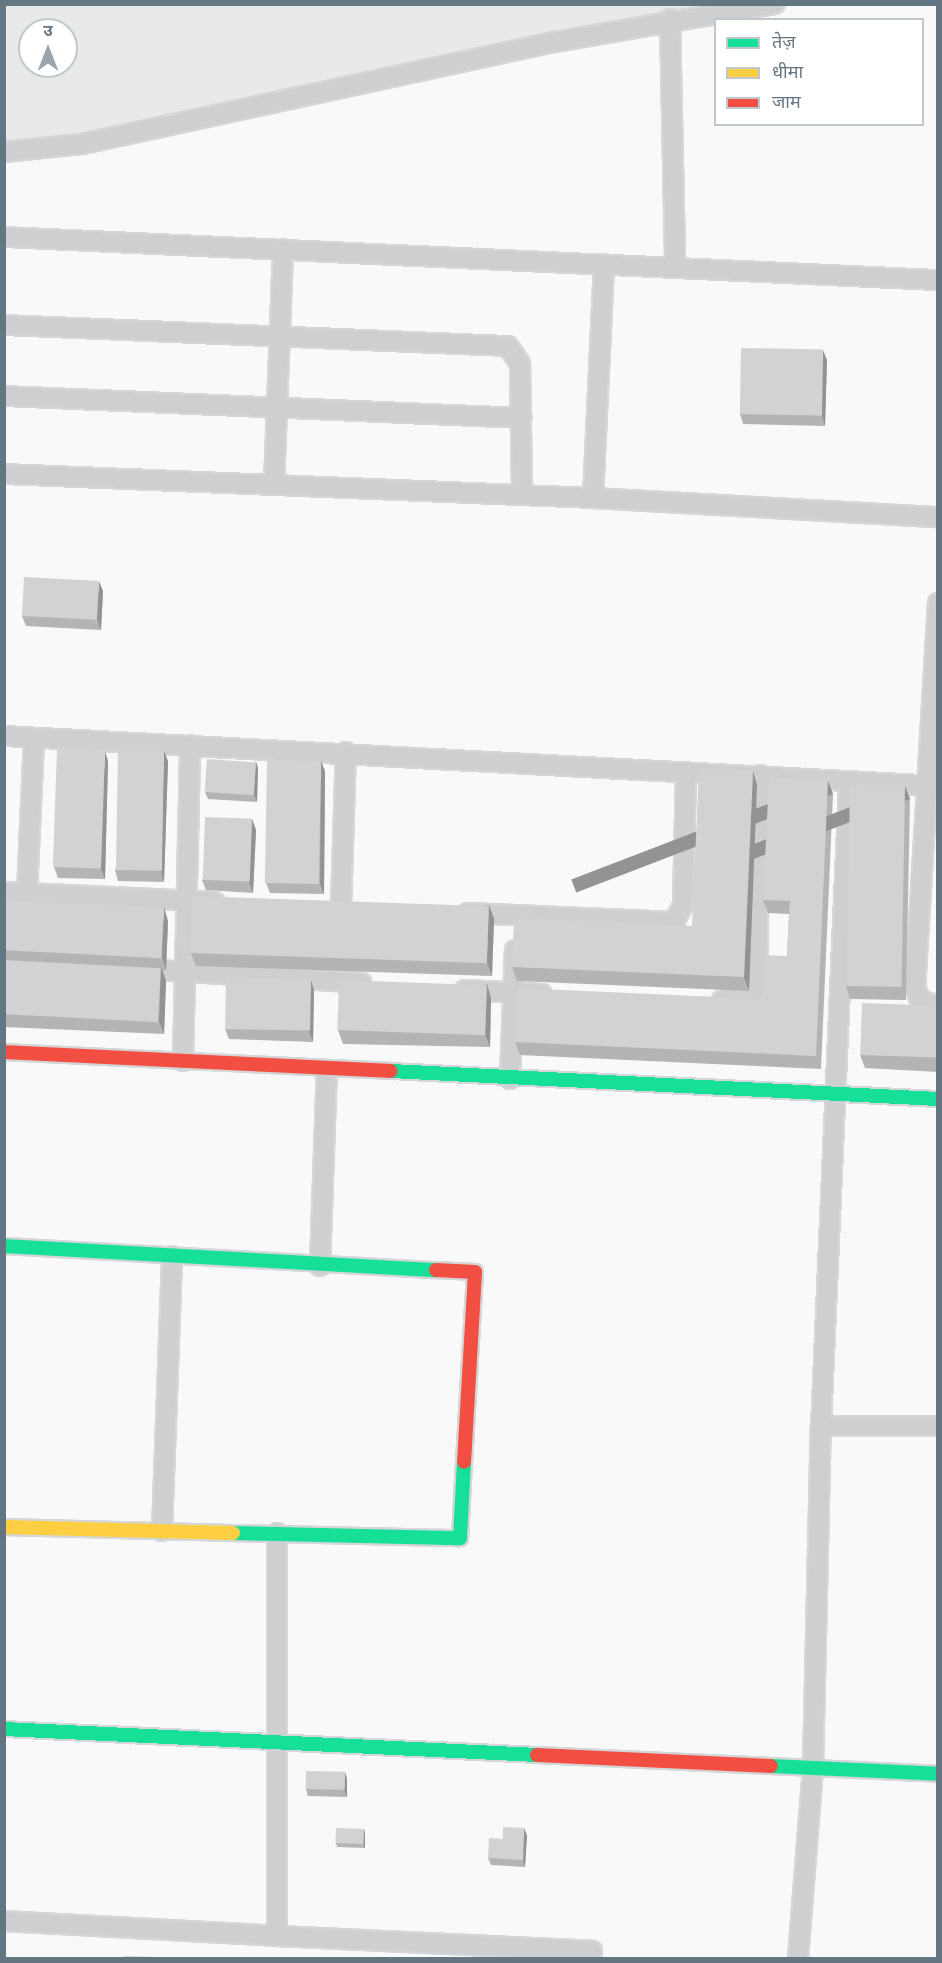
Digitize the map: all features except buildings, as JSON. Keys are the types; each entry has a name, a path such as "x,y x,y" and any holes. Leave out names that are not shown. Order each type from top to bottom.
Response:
{"street":[{"path":"4,152 82,144 670,19 775,4"},
{"path":"670,19 675,267"},
{"path":"4,237 938,280"},
{"path":"274,485 275,408 283,249"},
{"path":"593,498 604,264"},
{"path":"4,325 279,333 508,346 519,355 522,494"},
{"path":"4,396 522,418"},
{"path":"4,474 522,494 938,517"},
{"path":"938,603 934,786 915,987 920,1000 938,1006"},
{"path":"4,736 346,752 934,786"},
{"path":"27,893 34,738"},
{"path":"183,1061 190,745"},
{"path":"340,907 346,752"},
{"path":"446,912 661,924 681,916 686,772"},
{"path":"697,999 742,1000 757,990 760,775"},
{"path":"798,1959 813,1768 821,1426 849,782"},
{"path":"4,892 234,903"},
{"path":"317,906 364,908"},
{"path":"510,1079 516,915"},
{"path":"117,968 384,984"},
{"path":"443,988 559,994"},
{"path":"4,1052 837,1096 938,1099"},
{"path":"320,1266 327,1070"},
{"path":"4,1246 320,1266 475,1272 460,1538 4,1527"},
{"path":"162,1531 172,1256"},
{"path":"821,1426 938,1426"},
{"path":"277,1533 280,1745 277,1936"},
{"path":"4,1729 280,1745 938,1774"},
{"path":"4,1921 592,1951 591,1959"}],"shaded area":[{"path":"5,5 747,5 97,152 5,150"}],"traffic: fast":[{"path":"391,1071 938,1099"},
{"path":"4,1246 436,1270"},
{"path":"233,1533 460,1538 464,1462"},
{"path":"4,1729 537,1755"},
{"path":"771,1766 938,1774"}],"traffic: slow":[{"path":"4,1527 233,1533"}],"traffic: jam":[{"path":"4,1052 391,1071"},
{"path":"436,1270 475,1272 464,1462"},
{"path":"537,1755 771,1766"}]}
